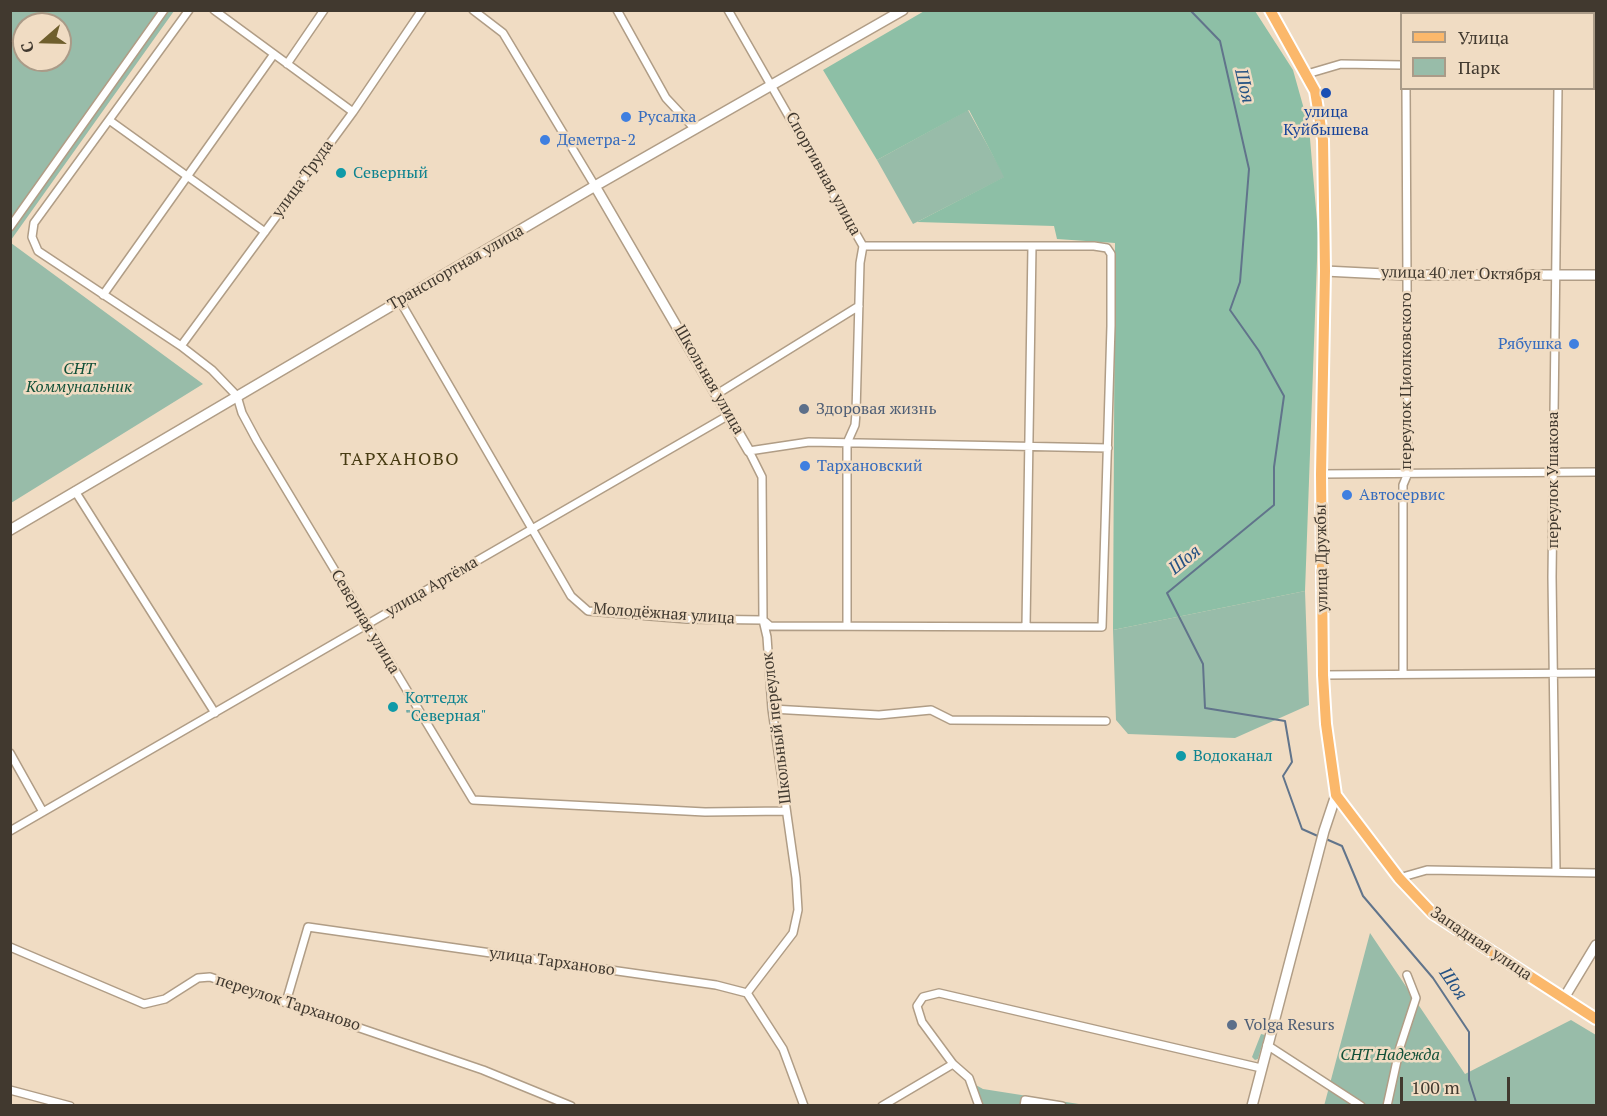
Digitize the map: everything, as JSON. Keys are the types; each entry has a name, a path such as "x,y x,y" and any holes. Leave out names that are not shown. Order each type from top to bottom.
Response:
{"main road":[{"name":"улица Дружбы","path":"1270,10 1307,74 1318,102 1323,140 1325,271 1321,474 1323,675 1326,724 1336,795"},
{"name":"Западная улица","path":"1336,795 1399,878 1422,903 1450,926 1596,1019"}],"street":[{"path":"10,227 164,10"},
{"path":"189,10 109,120 265,232"},
{"path":"214,10 353,112"},
{"path":"287,64 324,10"},
{"name":"улица Труда","path":"181,346 353,112 422,10"},
{"name":"Школьная улица","path":"473,10 503,33 749,450 788,443 1108,448"},
{"path":"617,10 666,98 694,129"},
{"name":"Спортивная улица","path":"728,10 773,85 863,246 1094,246 1107,248 1111,254 1108,448"},
{"name":"Транспортная улица","path":"10,530 595,186 903,10"},
{"path":"103,295 274,54"},
{"path":"1307,74 1341,64 1400,65"},
{"name":"переулок Циолковского","path":"1403,672 1404,485 1408,472 1405,275 1406,90"},
{"name":"переулок Ушакова","path":"1556,872 1552,577 1558,90"},
{"name":"Северная улица","path":"109,120 34,223 32,237 38,251 181,346 212,370 237,396 242,413 257,441 472,800 705,812 786,811"},
{"path":"847,626 847,443 855,425 856,413 863,246"},
{"path":"1026,626 1032,246"},
{"name":"улица 40 лет Октября","path":"1325,271 1405,275 1596,276"},
{"name":"Молодёжная улица","path":"400,300 534,528 571,596 588,611 687,619 763,620 770,626 1102,627 1108,448"},
{"path":"717,394 859,306"},
{"name":"улица Артёма","path":"10,831 729,415"},
{"name":"Школьный переулок","path":"747,993 793,933 798,910 796,878 772,709 767,637 763,620 762,477 749,450"},
{"path":"1321,474 1596,472"},
{"path":"75,491 214,713"},
{"path":"1323,675 1403,672 1596,673"},
{"path":"772,709 879,715 931,710 951,720 1106,722"},
{"path":"10,753 43,812"},
{"name":"улица Дружбы","path":"1252,1106 1319,848 1336,795"},
{"path":"1399,878 1427,870 1596,873"},
{"name":"улица Тарханово","path":"286,1002 308,927 716,986 747,993"},
{"path":"1564,998 1596,945"},
{"name":"переулок Тарханово","path":"10,946 144,1005 165,999 204,977 286,1002 483,1070 571,1106"},
{"path":"1387,1106 1400,1047 1416,998 1407,975"},
{"path":"747,993 783,1048 804,1106"},
{"path":"979,1106 969,1078 953,1064 922,1023 917,1011 924,997 939,993 1261,1068"},
{"path":"1267,1045 1361,1106"},
{"path":"882,1106 953,1064"},
{"path":"10,1090 70,1106"},
{"path":"1024,1106 1025,1100 1062,1106"}],"green space":[{"path":"926,10 1255,11 1293,70 1309,127 1318,233 1305,591 1113,630 1115,243 1057,239 1054,226 917,222 1004,177 969,110 877,160 823,70"},
{"path":"11,11 174,11 11,240"},
{"path":"968,110 1005,177 913,224 877,160"},
{"name":"СНТ Коммунальник","path":"11,243 203,384 11,503"},
{"path":"1305,591 1309,705 1235,738 1128,734 1116,720 1113,630"},
{"name":"СНТ Надежда","path":"1370,933 1465,1074 1571,1020 1596,1035 1596,1105 1324,1106"},
{"path":"1261,1034 1265,1035 1258,1059 1255,1060 1252,1057"},
{"path":"974,1084 983,1089 1085,1105 982,1105"}],"waterway":[{"name":"Шоя","path":"1190,10 1220,41 1249,169 1240,282 1230,310 1259,351 1284,396 1274,467 1274,505 1167,593 1203,664 1205,708 1285,721 1292,762 1283,776 1302,829 1320,837"},
{"name":"Шоя","path":"1326,839 1342,846 1363,896 1433,978 1469,1032 1469,1080 1476,1102 1483,1106"}],"place":[{"name":"улица Куйбышева","path":"1326,93"},
{"name":"Русалка","path":"626,117"},
{"name":"Деметра-2","path":"545,140"},
{"name":"Северный","path":"341,173"},
{"name":"Рябушка","path":"1574,344"},
{"name":"Здоровая жизнь","path":"804,409"},
{"name":"Тархановский","path":"805,466"},
{"name":"Автосервис","path":"1347,495"},
{"name":"Коттедж \"Северная\"","path":"393,707"},
{"name":"Водоканал","path":"1181,756"},
{"name":"Volga Resurs","path":"1232,1025"}],"district":[{"name":"ТАРХАНОВО","path":"400,460"}]}
